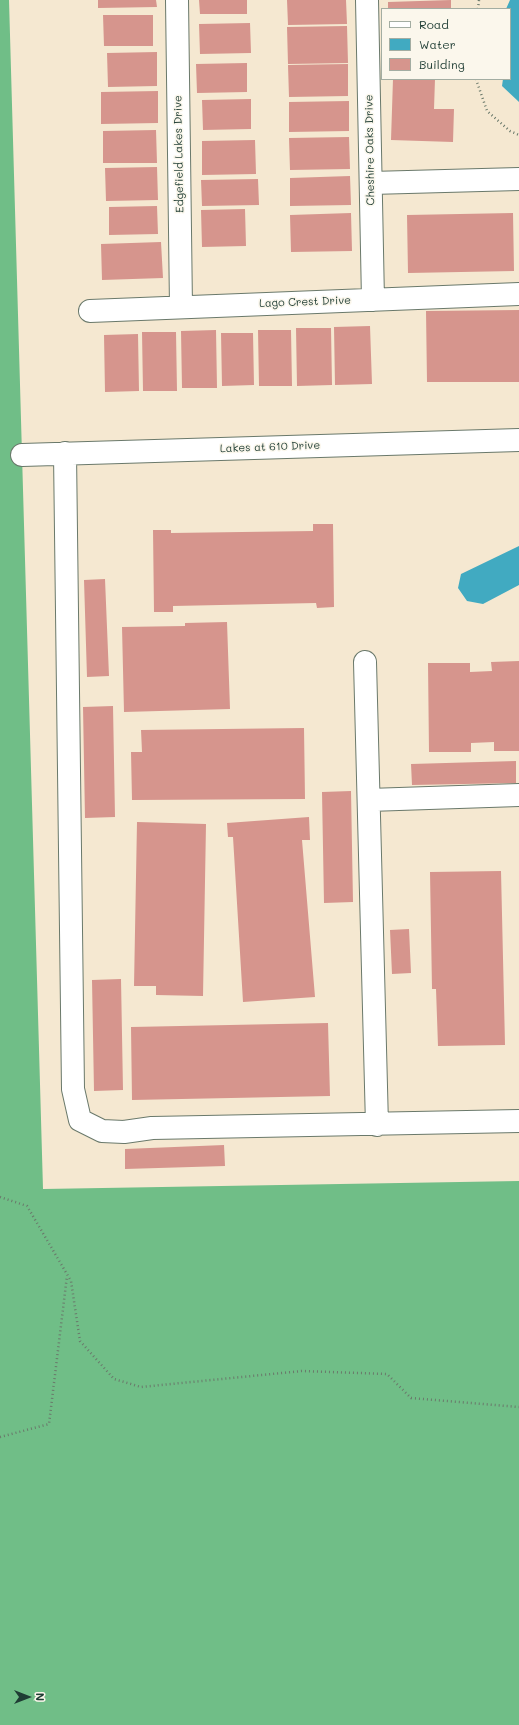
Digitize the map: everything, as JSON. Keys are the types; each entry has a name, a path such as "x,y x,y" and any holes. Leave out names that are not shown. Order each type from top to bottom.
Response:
{"street":[{"name":"Edgefield Lakes Drive","path":"177,0 181,307"},
{"name":"Cheshire Oaks Drive","path":"367,0 373,300"},
{"path":"371,183 519,179"},
{"name":"Lago Crest Drive","path":"90,310 519,294"},
{"name":"Lakes at 610 Drive","path":"22,455 519,440"},
{"path":"65,453 73,1088 80,1120 102,1131 124,1132 152,1128 377,1125 519,1120"},
{"path":"365,662 377,1125"},
{"path":"369,800 519,795"}],"path":[{"path":"476,80 487,111 510,131 519,135"},
{"path":"0,1197 27,1206 71,1281 80,1341 114,1379 141,1387 302,1371 387,1374 411,1398 519,1407"},
{"path":"0,1437 49,1424 68,1276"}],"green space":[{"path":"0,0 9,0 43,1189 519,1181 519,1725 0,1725"}],"water":[{"path":"510,0 519,0 519,102 502,86 503,80 511,80 511,8 506,8"},
{"path":"519,546 519,585 483,604 467,601 458,588 461,574"}],"building":[{"path":"98,0 156,0 157,7 98,8"},
{"path":"199,0 247,0 247,14 200,14"},
{"path":"287,0 346,0 347,24 288,25"},
{"path":"451,0 451,8 388,8 388,2"},
{"path":"103,15 153,15 153,46 104,46"},
{"path":"250,23 251,53 200,54 199,24"},
{"path":"347,26 348,63 288,64 287,27"},
{"path":"157,52 157,86 108,87 107,53"},
{"path":"247,63 247,92 197,93 196,64"},
{"path":"348,64 348,96 289,97 288,65"},
{"path":"393,80 435,80 434,109 454,109 453,142 391,140"},
{"path":"158,91 158,123 101,124 101,92"},
{"path":"251,99 251,129 203,130 202,100"},
{"path":"349,101 349,131 289,132 289,102"},
{"path":"156,130 157,163 103,163 103,131"},
{"path":"349,137 350,169 290,170 289,138"},
{"path":"255,140 256,174 202,175 202,141"},
{"path":"157,167 158,200 106,201 105,168"},
{"path":"350,176 351,205 290,206 290,178"},
{"path":"258,179 259,205 202,206 201,180"},
{"path":"157,206 158,234 109,235 109,207"},
{"path":"245,209 246,246 202,247 201,210"},
{"path":"351,213 352,251 291,252 290,215"},
{"path":"513,213 514,271 408,273 407,215"},
{"path":"161,242 163,278 102,280 101,244"},
{"path":"519,310 519,382 427,382 426,311"},
{"path":"370,326 372,384 335,385 334,327"},
{"path":"296,328 331,328 332,385 297,386"},
{"path":"216,330 217,388 182,388 181,331"},
{"path":"258,330 291,330 292,386 259,386"},
{"path":"142,332 176,332 177,391 143,391"},
{"path":"221,333 253,333 254,385 222,386"},
{"path":"138,334 139,391 105,392 104,335"},
{"path":"313,524 333,524 334,607 317,608 316,603 173,606 173,612 154,612 153,530 171,530 171,533 313,531"},
{"path":"105,579 109,676 87,677 84,580"},
{"path":"227,622 230,709 124,712 122,627 185,626 185,623"},
{"path":"519,661 519,751 494,751 494,742 471,743 471,752 429,752 428,663 470,663 470,672 492,671 491,662"},
{"path":"113,706 115,817 85,818 83,707"},
{"path":"304,728 305,799 132,800 131,752 142,752 141,730"},
{"path":"516,761 516,783 412,785 411,764"},
{"path":"351,791 353,902 324,903 322,792"},
{"path":"309,817 310,840 302,840 315,997 243,1002 233,837 228,837 227,823"},
{"path":"137,822 206,824 203,996 156,995 156,986 134,986"},
{"path":"501,871 505,1045 438,1046 436,989 432,989 430,872"},
{"path":"409,929 411,973 392,974 390,930"},
{"path":"121,979 123,1090 94,1091 92,980"},
{"path":"328,1023 330,1096 132,1100 131,1027"},
{"path":"224,1145 225,1166 125,1169 125,1149"}]}
